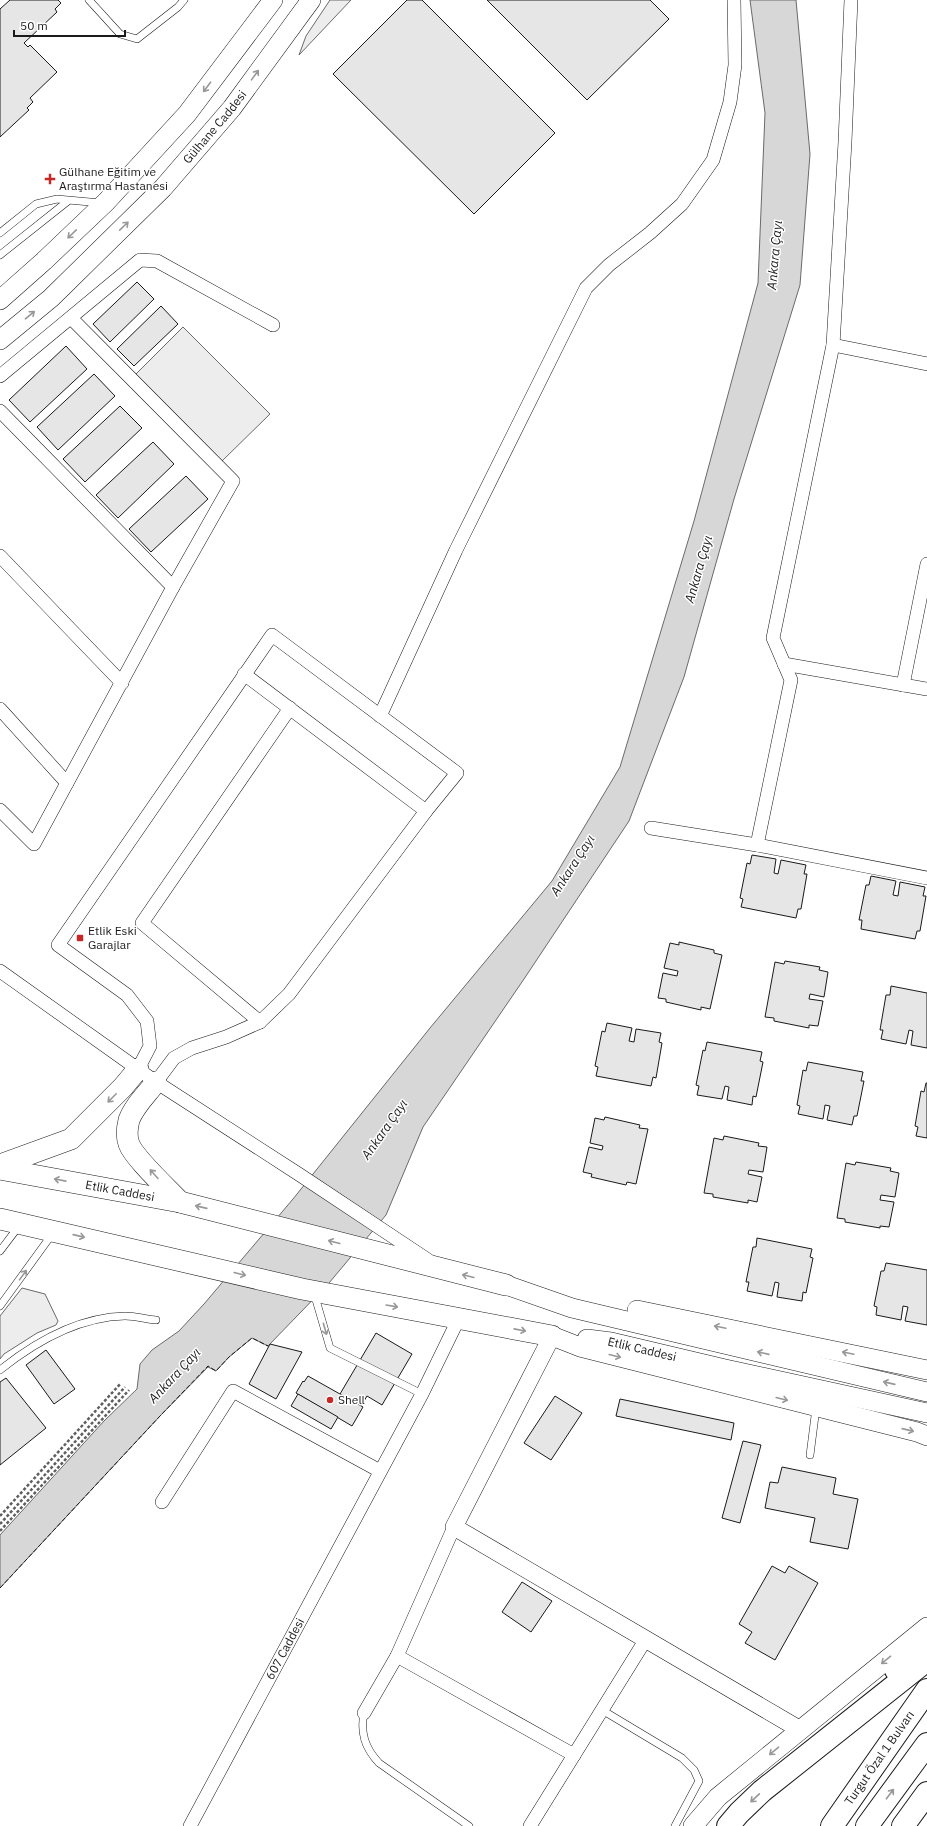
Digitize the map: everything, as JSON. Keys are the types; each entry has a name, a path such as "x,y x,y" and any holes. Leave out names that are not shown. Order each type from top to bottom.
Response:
{"highway":[{"path":"832,1735 927,1638"},
{"path":"728,1826 762,1791 927,1660"},
{"name":"Turgut Özal 1 Bulvarı","path":"832,1826 927,1690"},
{"path":"867,1826 927,1744"},
{"path":"903,1826 927,1793"}],"main road":[{"path":"0,300 44,261 105,203 186,114 273,0"},
{"name":"Gülhane Caddesi","path":"0,340 50,298 162,188 232,108 311,0"},
{"path":"0,1166 71,1139 123,1087 138,1069"},
{"path":"156,1082 132,1114 126,1134 130,1146 137,1155 180,1202"},
{"name":"Etlik Caddesi","path":"0,1169 180,1202 239,1216 372,1252 506,1285 572,1308 927,1392"},
{"path":"0,1219 55,1230"},
{"name":"Etlik Caddesi","path":"55,1230 313,1291 552,1336 611,1342 725,1369 927,1413"},
{"path":"506,1285 623,1307 927,1370"},
{"path":"552,1336 580,1347 927,1436"},
{"path":"693,1826 718,1797 799,1729 927,1627"}],"street":[{"path":"380,716 456,550 586,288 609,265 650,234 682,204 713,160 730,102 735,64 734,0"},
{"path":"757,845 791,680 773,638 833,345 845,142 851,0"},
{"path":"0,376 72,318 140,260 157,261 272,325"},
{"path":"0,810 34,844 173,587 233,481 72,318"},
{"path":"833,345 927,364"},
{"path":"0,411 173,587"},
{"path":"0,556 122,683"},
{"path":"903,685 927,564"},
{"path":"138,1069 150,1046 147,1021 127,995 58,945 272,635 457,773 289,994 260,1022 226,1037 192,1048 174,1058 156,1082"},
{"path":"784,664 927,689"},
{"path":"244,674 426,812"},
{"path":"260,1022 142,923 290,708"},
{"path":"0,709 67,783"},
{"path":"651,828 757,845 927,878"},
{"path":"0,971 156,1082 442,1269"},
{"name":"607 Caddesi","path":"190,1826 422,1394 459,1318"},
{"path":"364,1713 397,1656 454,1527 552,1336"},
{"path":"162,1502 233,1391 380,1471"},
{"path":"454,1527 799,1729"},
{"path":"530,1826 646,1639"},
{"path":"397,1656 574,1755"}],"lane":[{"path":"89,0 120,34 137,39 178,7 184,0"},
{"path":"0,233 36,204 57,199 105,203"},
{"path":"0,255 68,201"},
{"path":"0,1251 22,1223"},
{"path":"0,1306 55,1230"},
{"path":"313,1291 330,1348 422,1394"},
{"path":"0,1370 39,1343 82,1323 126,1316 156,1320"},
{"path":"810,1454 816,1407"},
{"path":"602,1710 682,1758 694,1770 699,1781 675,1826"},
{"path":"364,1713 362,1725 363,1738 372,1756 379,1763 468,1826"}],"path":[{"path":"0,1516 121,1383"},
{"path":"0,1524 125,1387"},
{"path":"0,1531 129,1390"}],"shaded area":[{"path":"330,0 351,0 299,55 306,36"},
{"path":"183,327 270,414 222,461 136,374"},
{"path":"22,1288 45,1294 58,1321 56,1325 37,1333 4,1354 0,1359 0,1316"}],"water":[{"name":"Ankara Çayı","path":"750,0 796,0 810,154 800,285 734,499 684,677 629,821 423,1127 386,1215 329,1283 268,1346 252,1338 229,1357 216,1371 208,1367 160,1416 0,1588 0,1535 104,1421 137,1389 140,1364 152,1350 179,1331 204,1304 293,1199 430,1028 552,881 620,767 694,521 758,283 765,113"}],"building":[{"path":"10,0 58,0 61,3 55,9 57,12 24,43 28,47 30,45 57,72 30,98 33,102 27,108 29,110 0,137 0,9"},
{"path":"407,0 422,0 555,133 474,214 333,74"},
{"path":"487,0 650,0 669,19 587,100"},
{"path":"137,282 154,299 110,342 93,324"},
{"path":"161,306 178,324 134,366 117,349"},
{"path":"66,346 87,369 30,422 9,400"},
{"path":"94,374 115,396 58,450 37,427"},
{"path":"120,406 142,428 85,482 63,459"},
{"path":"153,442 174,464 118,518 96,495"},
{"path":"186,476 208,499 151,552 129,529"},
{"path":"752,855 776,859 774,873 778,874 781,860 806,865 804,874 807,874 801,909 798,909 796,918 741,907 743,899 740,898 747,863 750,864"},
{"path":"871,876 896,881 893,895 898,896 900,882 925,887 923,896 926,896 920,931 917,931 915,939 861,929 862,920 859,920 866,885 869,885"},
{"path":"679,942 714,950 714,953 722,955 710,1009 701,1007 701,1010 666,1002 666,999 658,998 663,973 677,976 678,971 664,968 670,943 679,945"},
{"path":"785,961 820,967 819,970 828,972 824,997 810,994 809,999 823,1001 818,1026 809,1025 809,1028 774,1021 774,1018 765,1017 775,962 784,964"},
{"path":"891,986 927,993 927,1048 911,1045 913,1031 909,1030 906,1044 881,1039 883,1030 880,1030 886,995 890,995"},
{"path":"607,1023 632,1028 629,1041 634,1042 636,1029 661,1033 659,1042 662,1043 656,1078 653,1077 651,1086 596,1076 598,1067 595,1066 602,1031 605,1032"},
{"path":"707,1042 762,1052 760,1061 763,1062 756,1097 753,1096 752,1105 727,1100 729,1087 725,1086 722,1099 697,1095 699,1086 696,1085 703,1050 705,1051"},
{"path":"808,1062 863,1072 861,1081 864,1081 857,1116 854,1116 852,1125 827,1120 830,1106 825,1105 823,1119 798,1114 800,1106 797,1105 803,1070 806,1071"},
{"path":"926,1083 927,1138 916,1136 918,1127 915,1126 921,1091 924,1092"},
{"path":"605,1117 640,1125 639,1128 648,1129 636,1184 627,1182 626,1185 591,1177 592,1174 583,1172 589,1147 602,1150 603,1146 590,1143 595,1118 604,1120"},
{"path":"724,1136 759,1143 758,1146 767,1147 763,1172 749,1170 748,1174 762,1177 757,1202 748,1200 748,1203 713,1197 713,1194 704,1193 714,1138 723,1140"},
{"path":"856,1162 891,1168 890,1171 899,1173 895,1197 881,1195 880,1200 894,1202 889,1227 880,1226 880,1228 845,1222 845,1219 837,1218 846,1163 855,1165"},
{"path":"757,1238 812,1249 810,1257 813,1258 806,1293 803,1292 802,1301 777,1297 779,1283 775,1282 772,1296 747,1291 749,1282 746,1282 753,1247 756,1247"},
{"path":"886,1263 927,1270 927,1325 905,1321 908,1307 903,1306 901,1320 876,1315 877,1307 874,1306 881,1271 884,1271"},
{"path":"376,1333 412,1354 382,1405 367,1396 361,1406 340,1394"},
{"path":"270,1344 302,1352 276,1399 249,1384"},
{"path":"46,1350 75,1389 54,1404 26,1365"},
{"name":"Shell","path":"308,1376 363,1407 352,1426 296,1393 303,1381 304,1382"},
{"path":"6,1378 46,1428 0,1465 0,1382"},
{"path":"298,1394 338,1417 331,1429 291,1406"},
{"path":"555,1396 582,1413 551,1460 524,1443"},
{"path":"620,1399 734,1423 731,1440 616,1416"},
{"path":"743,1441 761,1445 740,1523 722,1518"},
{"path":"782,1467 836,1478 833,1494 858,1499 848,1549 810,1542 815,1518 765,1508 770,1482 778,1483"},
{"path":"772,1566 785,1573 789,1566 818,1583 775,1660 745,1643 752,1632 739,1624"},
{"path":"522,1582 552,1601 531,1632 502,1612"}],"fence":[{"path":"0,1588 208,1366 216,1371 229,1357 252,1338 268,1346"}],"place":[{"name":"Gülhane Eğitim ve Araştırma Hastanesi","path":"50,179"},
{"name":"Etlik Eski Garajlar","path":"80,938"},
{"name":"Shell","path":"330,1400"}]}
